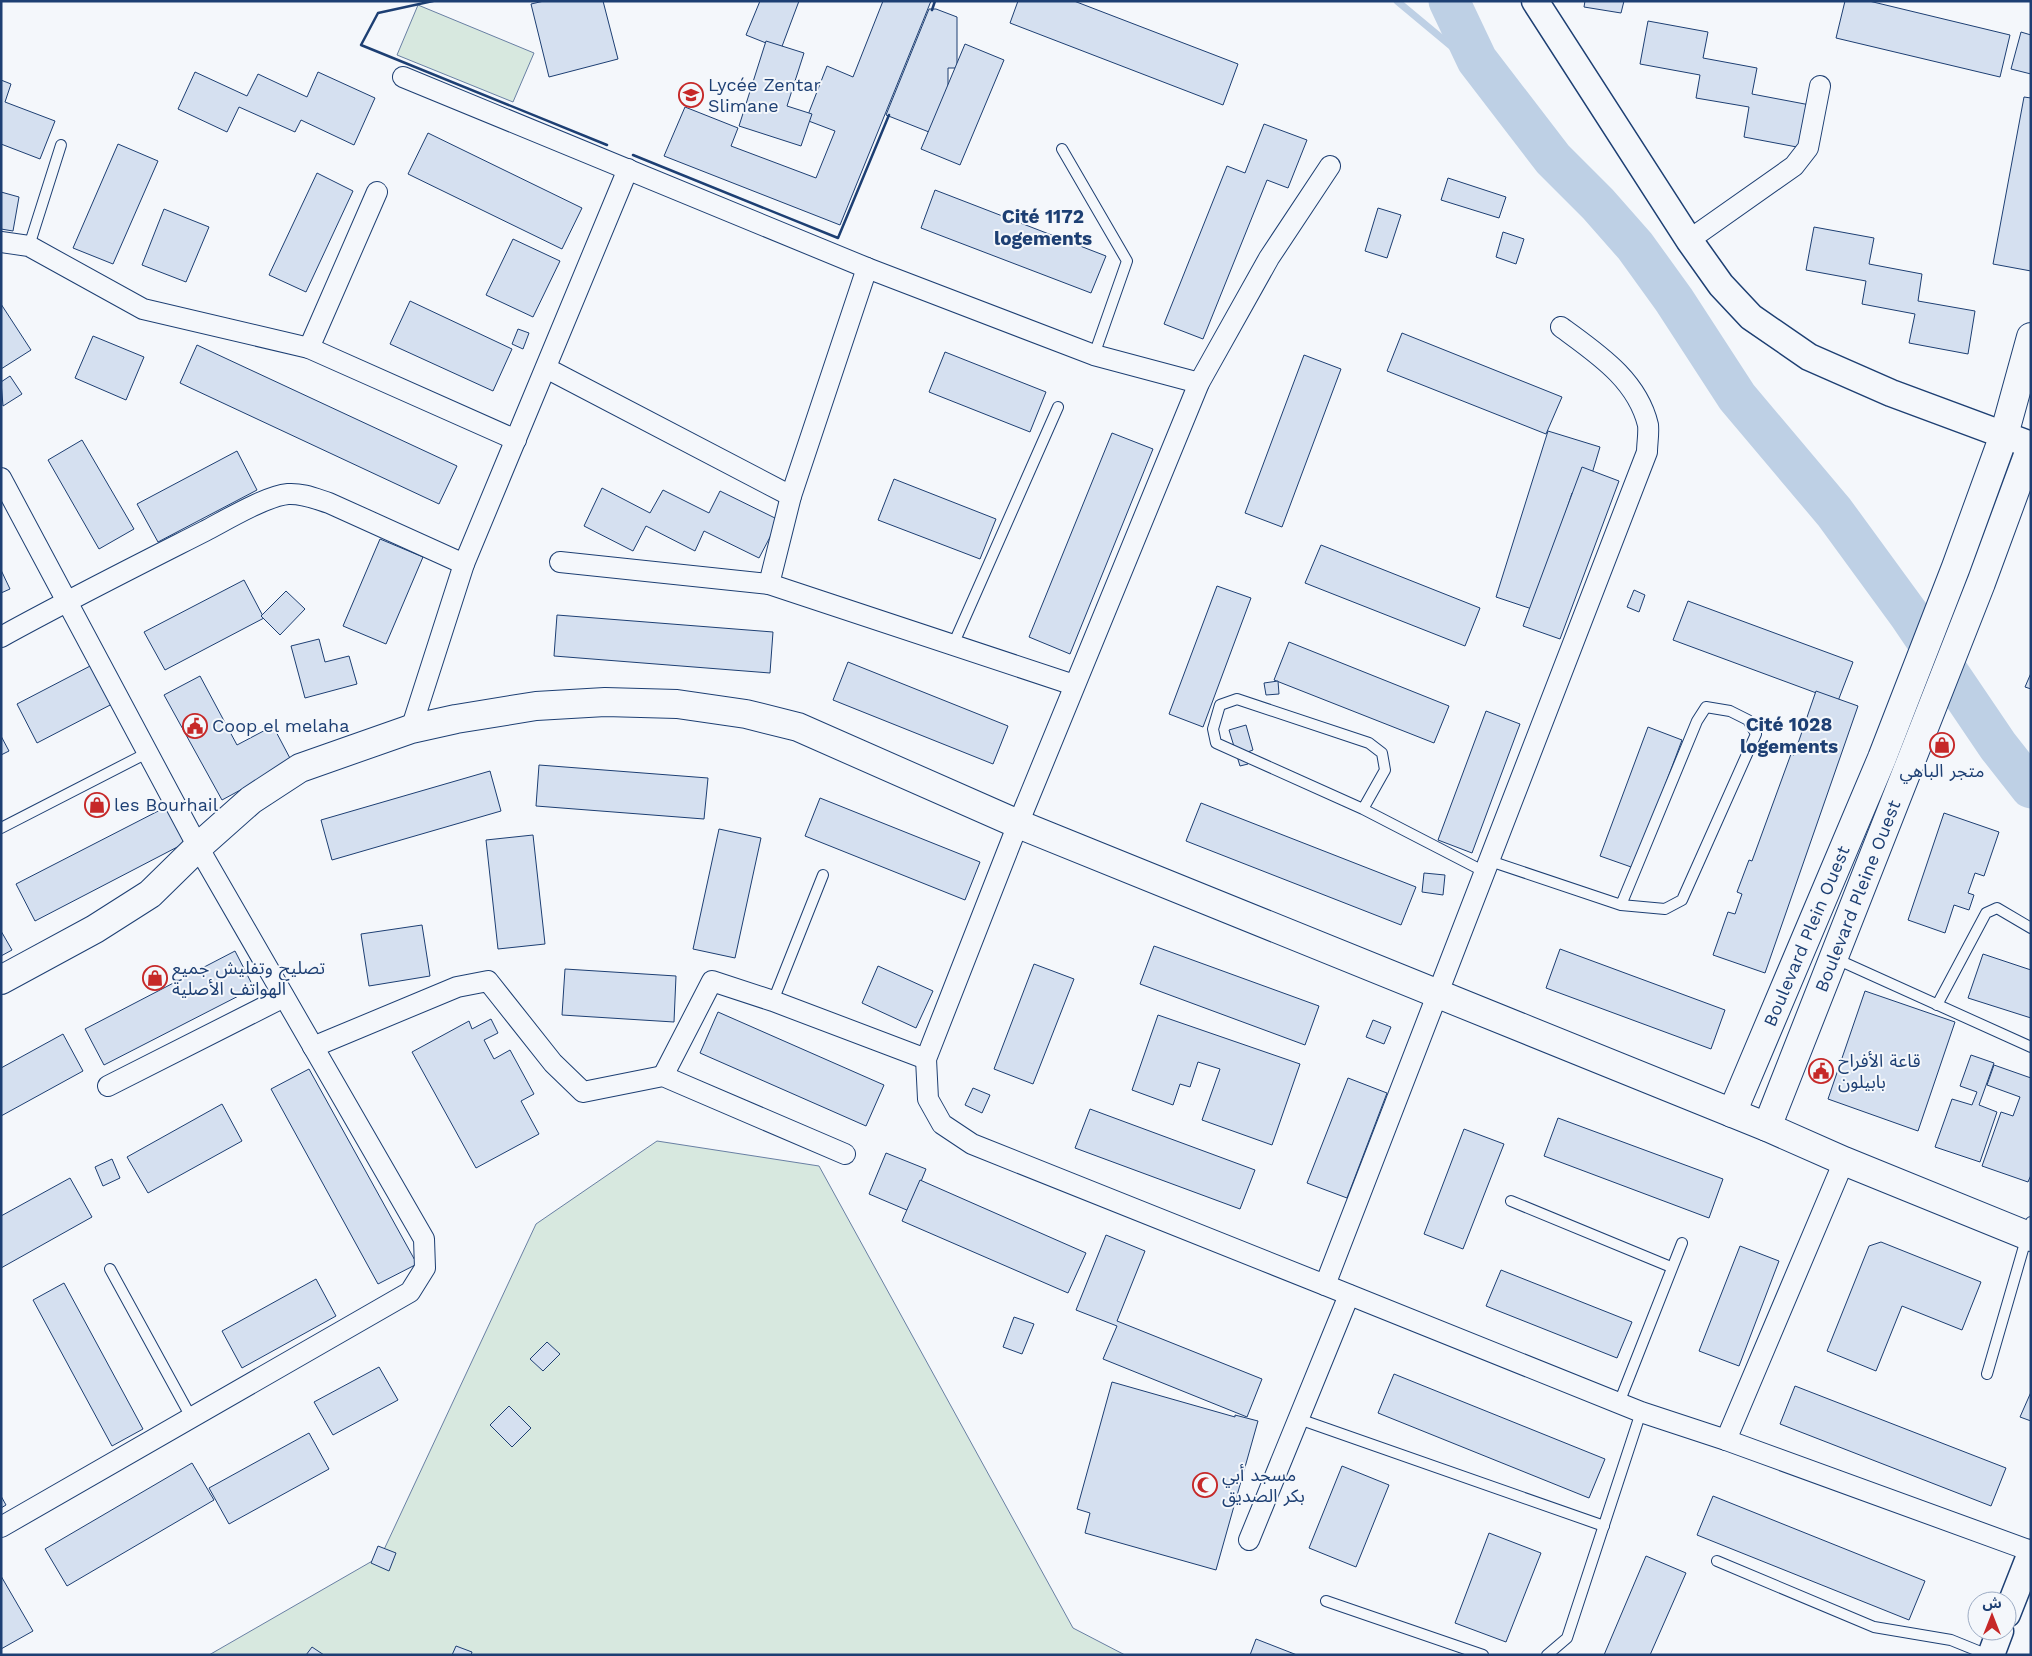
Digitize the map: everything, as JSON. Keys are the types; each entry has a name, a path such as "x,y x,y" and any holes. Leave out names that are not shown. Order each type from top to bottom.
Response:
{"main road":[{"path":"2004,435 2031,337"},
{"name":"Boulevard Plein Ouest","path":"1732,1113 1882,758 1956,568 2004,435"},
{"name":"Boulevard Pleine Ouest","path":"1766,1127 1981,583 2031,446"},
{"path":"1,980 95,929 150,894 198,847 251,800 300,768 411,729 456,719 536,706 605,702 677,704 746,714 798,727 1018,824 1732,1113 1844,1161 2029,1231"}],"street":[{"path":"1535,1 1689,240 1721,285 1751,317 1809,357 1891,393 2031,446"},
{"path":"404,77 867,268 1094,355 1199,383"},
{"path":"1689,240 1794,166 1808,148 1820,86"},
{"path":"1330,166 1269,258 1199,383 1074,685 926,1059 928,1099 942,1124 972,1144 1641,1412 1726,1440 2031,1552 2016,1591"},
{"path":"411,729 464,564 628,169"},
{"path":"309,348 377,192"},
{"path":"1,242 29,246 142,310 309,348 516,440"},
{"path":"769,584 791,496 867,268"},
{"path":"1325,1285 1647,452 1648,426 1638,399 1611,364 1560,327"},
{"path":"546,368 791,496"},
{"path":"1,478 198,847 424,1239 426,1268 410,1292 1,1526"},
{"path":"1,637 66,601 238,514 268,500 288,494 309,496 329,503 464,564"},
{"path":"560,562 769,584 1074,685"},
{"path":"312,1047 457,987 488,981 553,1062 583,1092 663,1076 845,1154"},
{"path":"663,1076 712,981 773,1001 926,1059"},
{"path":"108,1086 284,997"},
{"path":"1726,1440 1844,1161"},
{"path":"1249,1540 1349,1295"},
{"path":"1990,1655 1996,1641"}],"lane":[{"path":"29,246 61,144"},
{"path":"1062,150 1127,261 1094,355"},
{"path":"953,645 1058,408"},
{"path":"1363,810 1385,770 1382,753 1369,743 1237,699 1220,705 1214,729 1216,743 1363,810 1487,866 1621,905 1665,909 1682,900 1756,734 1748,720 1730,711 1706,707 1697,721 1621,905"},
{"path":"1,828 147,753"},
{"path":"773,1001 822,875"},
{"path":"1937,1005 1986,913 1997,908 2031,928"},
{"path":"1833,957 2031,1048"},
{"path":"1511,1201 1671,1267"},
{"path":"1987,1374 2029,1231"},
{"path":"1618,1403 1682,1243"},
{"path":"110,1269 191,1417"},
{"path":"1547,1655 1567,1638 1641,1412"},
{"path":"1299,1419 1604,1526"},
{"path":"1717,1561 1874,1627 1951,1640 1990,1655"},
{"path":"1326,1601 1483,1655"}],"shaded area":[{"path":"418,5 534,53 513,102 397,55"},
{"path":"657,1141 819,1166 1073,1628 1125,1655 209,1655 381,1556 536,1224"}],"building":[{"path":"544,1 603,1 618,59 549,77 531,4"},
{"path":"760,1 799,1 781,49 746,35"},
{"path":"883,1 931,1 840,225 664,156 685,107 738,128 731,146 816,178 835,131 806,120 827,66 853,77"},
{"path":"1018,1 1074,1 1238,64 1223,105 1010,23"},
{"path":"1585,1 1624,1 1621,13 1584,7"},
{"path":"1845,1 1869,1 2010,35 2000,77 1836,38"},
{"path":"929,9 936,9 957,17 957,68 948,68 948,90 941,107 941,117 934,134 886,115"},
{"path":"1648,21 1708,32 1703,58 1757,68 1752,94 1810,105 1802,148 1744,137 1749,107 1696,98 1700,75 1640,64"},
{"path":"2021,32 2031,35 2031,74 2011,69"},
{"path":"766,41 804,53 787,106 812,114 801,146 739,126"},
{"path":"965,44 1004,60 960,165 921,149"},
{"path":"195,72 247,96 258,74 307,97 318,72 375,98 354,145 301,120 295,132 239,107 227,132 178,109"},
{"path":"1,80 11,84 5,102 55,121 40,159 1,144"},
{"path":"2024,97 2031,98 2031,271 1993,264"},
{"path":"1264,124 1307,140 1288,188 1267,180 1203,339 1164,324 1227,166 1245,173"},
{"path":"428,133 582,208 562,249 408,174"},
{"path":"118,144 158,161 113,264 73,248"},
{"path":"317,173 353,191 306,292 269,275"},
{"path":"1448,178 1506,197 1499,218 1441,200"},
{"path":"935,190 1106,256 1091,293 921,228"},
{"path":"1,192 19,197 13,231 1,229"},
{"path":"1378,208 1401,215 1387,258 1365,251"},
{"path":"164,209 209,227 186,282 142,265"},
{"path":"1814,227 1874,238 1869,264 1922,274 1918,301 1975,311 1968,354 1909,343 1915,314 1862,304 1866,281 1806,270"},
{"path":"1503,232 1524,239 1516,264 1496,257"},
{"path":"513,239 560,261 533,317 486,295"},
{"path":"410,301 512,349 493,391 390,344"},
{"path":"1,304 31,350 1,369"},
{"path":"518,329 529,333 523,349 512,344"},
{"path":"1402,333 1562,397 1546,434 1387,371"},
{"path":"93,336 144,357 126,400 75,378"},
{"path":"197,345 457,466 439,504 180,383"},
{"path":"945,352 1046,392 1030,432 929,392"},
{"path":"1304,355 1341,369 1282,527 1245,513"},
{"path":"10,376 22,394 3,406 1,382"},
{"path":"1548,431 1600,447 1585,497 1572,493 1535,610 1496,597"},
{"path":"1112,433 1153,449 1070,654 1029,637"},
{"path":"82,440 134,529 99,549 48,460"},
{"path":"237,451 257,490 158,542 137,504"},
{"path":"1582,467 1619,481 1560,639 1523,626"},
{"path":"894,479 996,519 980,559 878,520"},
{"path":"602,488 650,513 663,490 709,513 720,491 779,520 759,558 704,531 695,551 646,526 633,551 584,526"},
{"path":"380,539 423,557 386,644 343,626"},
{"path":"1321,545 1480,608 1465,646 1305,583"},
{"path":"1,570 10,589 1,593"},
{"path":"244,580 264,618 165,670 144,632"},
{"path":"1217,586 1251,598 1203,727 1169,714"},
{"path":"1634,590 1645,595 1639,612 1627,607"},
{"path":"286,591 305,609 280,635 261,616"},
{"path":"1688,601 1853,662 1838,701 1673,640"},
{"path":"557,615 773,632 770,673 554,656"},
{"path":"319,639 325,662 349,656 357,684 305,698 291,646"},
{"path":"1289,642 1449,706 1434,743 1274,680"},
{"path":"848,662 1008,726 993,764 833,700"},
{"path":"94,664 114,703 37,743 17,704"},
{"path":"2031,673 2031,689 2025,687"},
{"path":"200,676 237,745 273,726 292,762 222,800 164,695"},
{"path":"1278,681 1279,694 1266,695 1264,683"},
{"path":"1816,691 1858,706 1765,973 1713,955 1728,912 1735,914 1742,894 1737,892 1749,860 1752,861 1791,754 1794,755"},
{"path":"1486,711 1520,724 1472,853 1438,840"},
{"path":"1246,725 1253,750 1245,753 1248,764 1240,766 1229,730"},
{"path":"1648,727 1682,740 1634,868 1600,856"},
{"path":"1,736 9,751 1,755"},
{"path":"539,765 708,778 704,819 536,806"},
{"path":"490,771 501,811 332,860 321,820"},
{"path":"820,798 980,862 965,900 805,836"},
{"path":"1201,803 1416,887 1401,925 1186,841"},
{"path":"166,807 185,843 35,921 16,884"},
{"path":"1944,813 1999,832 1984,876 1975,873 1968,893 1974,895 1969,910 1954,905 1945,933 1908,920"},
{"path":"719,829 761,838 735,958 693,949"},
{"path":"533,835 545,944 498,949 486,840"},
{"path":"1424,873 1445,875 1443,895 1422,892"},
{"path":"422,925 430,976 369,986 361,934"},
{"path":"1,931 12,950 1,956"},
{"path":"1154,946 1319,1006 1305,1045 1140,984"},
{"path":"1560,949 1725,1010 1711,1049 1546,988"},
{"path":"235,951 254,988 104,1065 85,1029"},
{"path":"1983,954 2031,970 2031,1018 1968,998"},
{"path":"1034,964 1074,979 1033,1084 994,1069"},
{"path":"878,966 933,991 916,1028 862,1003"},
{"path":"565,969 676,976 674,1022 562,1015"},
{"path":"1865,991 1955,1022 1918,1131 1828,1099"},
{"path":"718,1012 884,1085 866,1126 700,1053"},
{"path":"1158,1015 1300,1064 1272,1145 1202,1120 1220,1069 1198,1062 1190,1087 1180,1084 1173,1105 1132,1090"},
{"path":"491,1019 498,1033 484,1040 494,1059 510,1050 534,1094 521,1101 539,1134 476,1168 412,1052 469,1021 472,1029"},
{"path":"1373,1020 1391,1027 1384,1044 1366,1037"},
{"path":"63,1034 83,1071 1,1116 1,1068"},
{"path":"1971,1055 1994,1063 1979,1105 1997,1112 1980,1162 1935,1147 1952,1099 1972,1105 1977,1092 1960,1086"},
{"path":"1994,1065 2031,1078 2031,1175 2028,1182 1982,1166 2001,1112 2013,1116 2020,1097 1987,1085"},
{"path":"309,1069 417,1264 378,1284 271,1089"},
{"path":"1348,1078 1387,1093 1347,1198 1307,1183"},
{"path":"973,1088 990,1095 982,1113 965,1105"},
{"path":"222,1104 242,1141 148,1193 127,1157"},
{"path":"1090,1109 1255,1170 1240,1209 1075,1148"},
{"path":"1558,1118 1723,1179 1709,1218 1544,1156"},
{"path":"1464,1129 1504,1144 1463,1249 1424,1234"},
{"path":"886,1153 926,1169 909,1211 869,1194"},
{"path":"112,1159 120,1178 103,1186 95,1167"},
{"path":"70,1178 92,1217 1,1268 1,1216"},
{"path":"920,1180 1086,1253 1068,1293 902,1221"},
{"path":"1106,1235 1145,1251 1117,1321 1262,1379 1247,1417 1103,1359 1117,1326 1076,1310"},
{"path":"1881,1242 1981,1282 1962,1330 1902,1306 1876,1371 1827,1351 1869,1246"},
{"path":"1740,1246 1779,1261 1739,1366 1699,1351"},
{"path":"1501,1270 1632,1322 1617,1358 1486,1306"},
{"path":"316,1279 336,1316 242,1368 222,1331"},
{"path":"64,1283 143,1429 112,1446 33,1300"},
{"path":"1014,1317 1034,1324 1022,1354 1003,1347"},
{"path":"547,1342 560,1354 543,1371 530,1359"},
{"path":"379,1367 398,1400 333,1435 314,1402"},
{"path":"1394,1374 1605,1459 1589,1498 1378,1413"},
{"path":"1112,1382 1235,1417 1235,1415 1258,1421 1216,1570 1085,1533 1090,1513 1077,1509"},
{"path":"1795,1386 2006,1468 1991,1506 1780,1424"},
{"path":"2031,1392 2031,1421 2020,1417"},
{"path":"509,1406 531,1428 512,1447 490,1425"},
{"path":"309,1433 329,1469 229,1524 209,1488"},
{"path":"192,1463 214,1500 67,1586 45,1549"},
{"path":"1342,1466 1389,1485 1356,1567 1309,1548"},
{"path":"1,1496 6,1505 1,1508"},
{"path":"1713,1496 1925,1581 1909,1620 1697,1535"},
{"path":"1489,1533 1541,1553 1506,1642 1455,1623"},
{"path":"378,1546 396,1553 389,1571 371,1563"},
{"path":"1646,1556 1686,1573 1650,1655 1604,1655"},
{"path":"1,1576 33,1631 1,1649"},
{"path":"1256,1639 1297,1655 1250,1655"},
{"path":"456,1646 472,1652 471,1655 452,1655"},
{"path":"312,1647 324,1655 306,1655"}],"waterway":[{"path":"1397,1 1493,81"},
{"path":"1449,1 1477,60 1553,159 1598,204 1635,246 1674,300 1737,397 1834,512 1910,616 1998,746 2031,788"}],"wall":[{"path":"433,1 378,13 361,45 607,145"},
{"path":"932,10 935,1"},
{"path":"633,155 838,238 889,115"}],"place":[{"name":"Lycée Zentar Slimane","path":"691,95"},
{"name":"Coop el melaha","path":"195,726"},
{"name":"متجر الباهي","path":"1942,745"},
{"name":"les Bourhail","path":"97,805"},
{"name":"تصليح وتفليش جميع الهواتف الأصلية","path":"155,978"},
{"name":"قاعة الأفراح بابيلون","path":"1821,1071"},
{"name":"مسجد أبي بكر الصديق","path":"1205,1485"}],"district":[{"name":"Cité 1172 logements","path":"1043,227"},
{"name":"Cité 1028 logements","path":"1789,735"}]}
